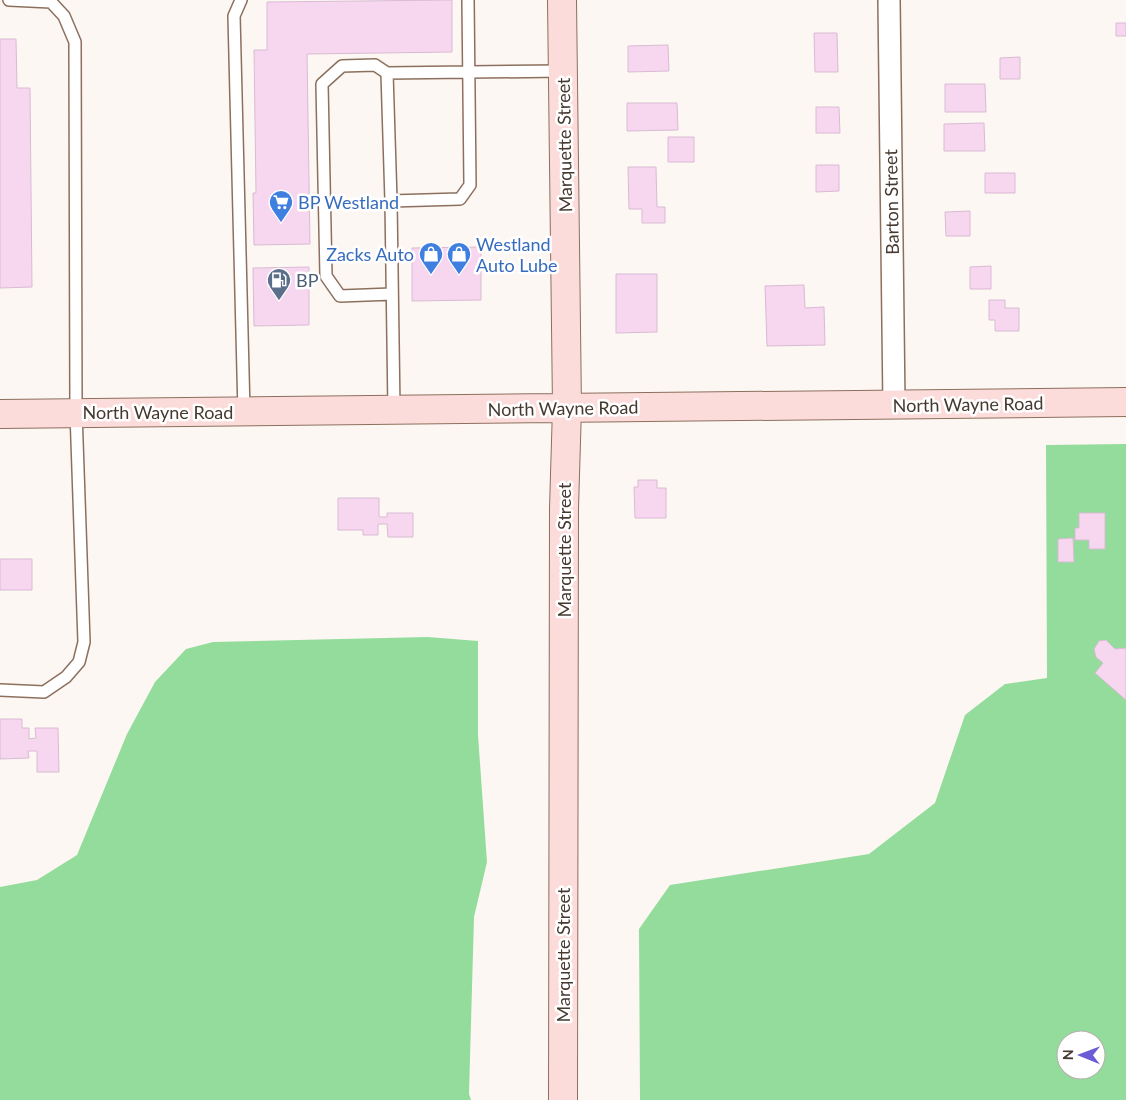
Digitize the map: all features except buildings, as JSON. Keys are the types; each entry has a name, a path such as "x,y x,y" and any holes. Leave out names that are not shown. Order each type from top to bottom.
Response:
{"main road":[{"name":"Marquette Street","path":"562,0 567,408 564,508 563,1100"},
{"name":"North Wayne Road","path":"0,414 1126,402"}],"street":[{"name":"Barton Street","path":"889,0 894,405"}],"lane":[{"path":"0,690 44,692 66,677 79,662 84,642 76,412 75,42 64,16 51,2 9,0"},
{"path":"241,0 234,16 244,412"},
{"path":"390,201 460,199 470,185 468,0"},
{"path":"392,294 340,296 326,276 322,84 342,66 375,65 387,73 563,71"},
{"path":"387,73 394,410"}],"green space":[{"path":"1126,444 1126,1100 640,1100 639,929 670,885 869,854 935,803 965,715 1005,684 1047,678 1046,445"},
{"path":"428,637 478,641 478,735 487,862 474,917 469,1094 471,1100 0,1100 0,887 37,880 77,855 127,734 155,682 186,649 213,642"}],"place":[{"name":"BP Westland","path":"281,223"},
{"name":"Zacks Auto","path":"431,275"},
{"name":"Westland Auto Lube","path":"459,275"},
{"name":"BP","path":"279,301"}]}
